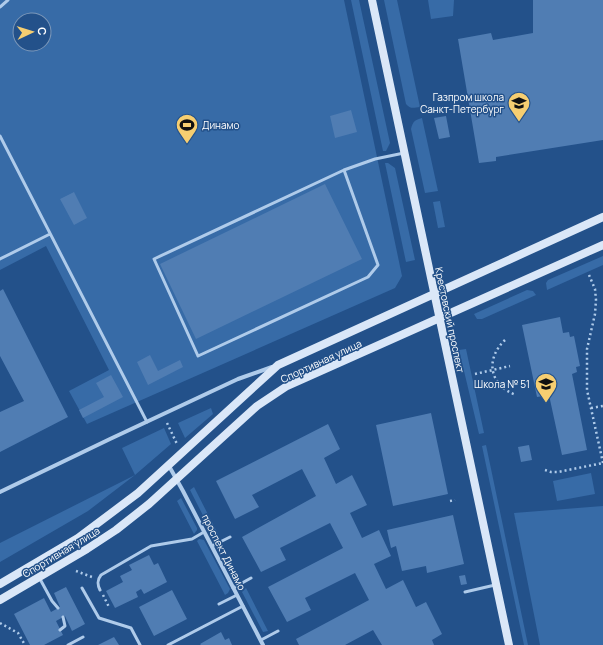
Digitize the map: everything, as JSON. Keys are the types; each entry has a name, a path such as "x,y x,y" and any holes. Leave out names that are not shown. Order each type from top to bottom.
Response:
{"street":[{"name":"Крестовский проспект","path":"372,0 510,645"},
{"name":"Спортивная улица","path":"0,492 238,379 278,365 603,218"},
{"name":"Спортивная улица","path":"0,600 87,549 116,530 149,504 257,406 287,386 603,245"},
{"name":"Спортивная улица","path":"0,584 78,538 138,493 278,365"},
{"name":"проспект Динамо","path":"169,466 263,645"}],"lane":[{"path":"0,7 8,0"},
{"path":"0,136 147,422"},
{"path":"344,170 378,265 368,277 198,356 154,259 344,170 375,159 404,153"},
{"path":"0,259 50,234"},
{"path":"100,590 98,579 101,575 151,546 192,539 204,532"},
{"path":"212,546 230,537"},
{"path":"39,577 52,601 58,608"},
{"path":"233,588 251,578"},
{"path":"465,592 496,585"},
{"path":"82,588 99,618 131,628 140,645"},
{"path":"219,604 237,595"},
{"path":"168,645 243,606"},
{"path":"60,630 65,626 63,617"},
{"path":"261,640 278,631"},
{"path":"68,645 83,636"}],"path":[{"path":"545,470 550,472 558,472 603,463 587,390 587,349 596,314 595,289 589,275"},
{"path":"505,340 496,350 492,363 492,370 498,383 503,388 516,395"},
{"path":"475,374 510,366"},
{"path":"591,408 603,406"},
{"path":"167,423 178,445"},
{"path":"450,501 455,500"},
{"path":"76,571 98,579"},
{"path":"100,590 109,607"},
{"path":"0,623 18,633 25,645"}],"shaded area":[{"name":"Динамо","path":"0,0 344,0 402,276 395,288 87,424 69,391 109,370 46,246 0,270"},
{"path":"351,0 359,0 390,143 386,151 383,151"},
{"path":"384,0 397,0 420,107 412,108 406,104"},
{"path":"428,0 454,0 453,16 431,19"},
{"path":"422,118 438,191 425,193 411,129 415,121"},
{"path":"385,163 388,163 395,168 415,260 406,262"},
{"path":"440,201 445,227 438,228 433,202"},
{"path":"603,256 603,265 547,290 546,283 548,280"},
{"path":"527,290 533,291 536,295 482,319 477,319 474,314"},
{"path":"466,349 484,433 479,434 459,350"},
{"path":"211,408 213,414 185,438 178,423"},
{"path":"164,428 171,444 135,475 122,448"},
{"path":"486,445 528,645 524,645 482,446"},
{"path":"591,473 595,494 557,501 553,481"},
{"path":"135,475 88,511 0,562 0,543"},
{"path":"194,487 218,534 213,535 190,490"},
{"path":"181,498 197,528 194,534 177,501"},
{"path":"603,506 603,645 540,645 514,513"},
{"path":"199,539 204,540 230,589 225,595 197,541"},
{"path":"246,588 268,631 263,632 242,592"}],"building":[{"path":"533,0 603,0 603,140 496,157 496,161 479,163 458,39 491,33 493,40 533,33"},
{"path":"351,110 357,132 335,138 330,116"},
{"path":"446,116 450,137 439,139 434,118"},
{"path":"325,184 362,259 196,339 160,264"},
{"path":"74,192 87,218 74,225 60,199"},
{"path":"3,289 68,417 0,452 0,412 24,401 0,356 0,291"},
{"path":"560,317 563,333 569,332 570,337 574,336 580,366 576,367 577,372 572,374 587,450 562,455 549,395 537,397 522,325"},
{"path":"150,355 158,371 180,360 183,367 148,385 137,362"},
{"path":"111,375 123,397 83,418 79,410 104,397 96,383"},
{"path":"431,413 448,494 393,506 376,425"},
{"path":"328,424 340,449 324,458 336,484 352,475 367,505 350,513 362,538 379,530 391,556 374,564 386,589 403,580 416,607 426,602 442,634 432,640 434,645 382,645 373,630 345,645 299,645 296,639 369,600 355,573 305,598 311,610 287,622 268,587 343,548 330,523 280,548 286,560 261,572 242,537 316,496 302,469 252,495 259,507 235,519 216,481"},
{"path":"529,445 532,460 521,462 518,447"},
{"path":"453,515 464,564 427,573 426,566 402,571 396,546 391,548 387,530"},
{"path":"149,555 154,565 158,563 167,582 144,594 141,589 136,592 138,597 115,608 106,591 123,582 120,576 132,570 129,565"},
{"path":"465,575 467,584 461,585 459,576"},
{"path":"66,587 85,624 72,631 65,616 56,621 63,635 44,645 30,645 14,614 44,598 51,612 60,607 54,593"},
{"path":"172,590 187,619 154,636 139,607"},
{"path":"221,632 225,640 229,638 232,645 200,644"},
{"path":"114,637 119,645 98,645"}],"place":[{"name":"Газпром школа Санкт-Петербург","path":"519,122"},
{"name":"Динамо","path":"187,144"},
{"name":"Школа № 51","path":"546,404"}]}
